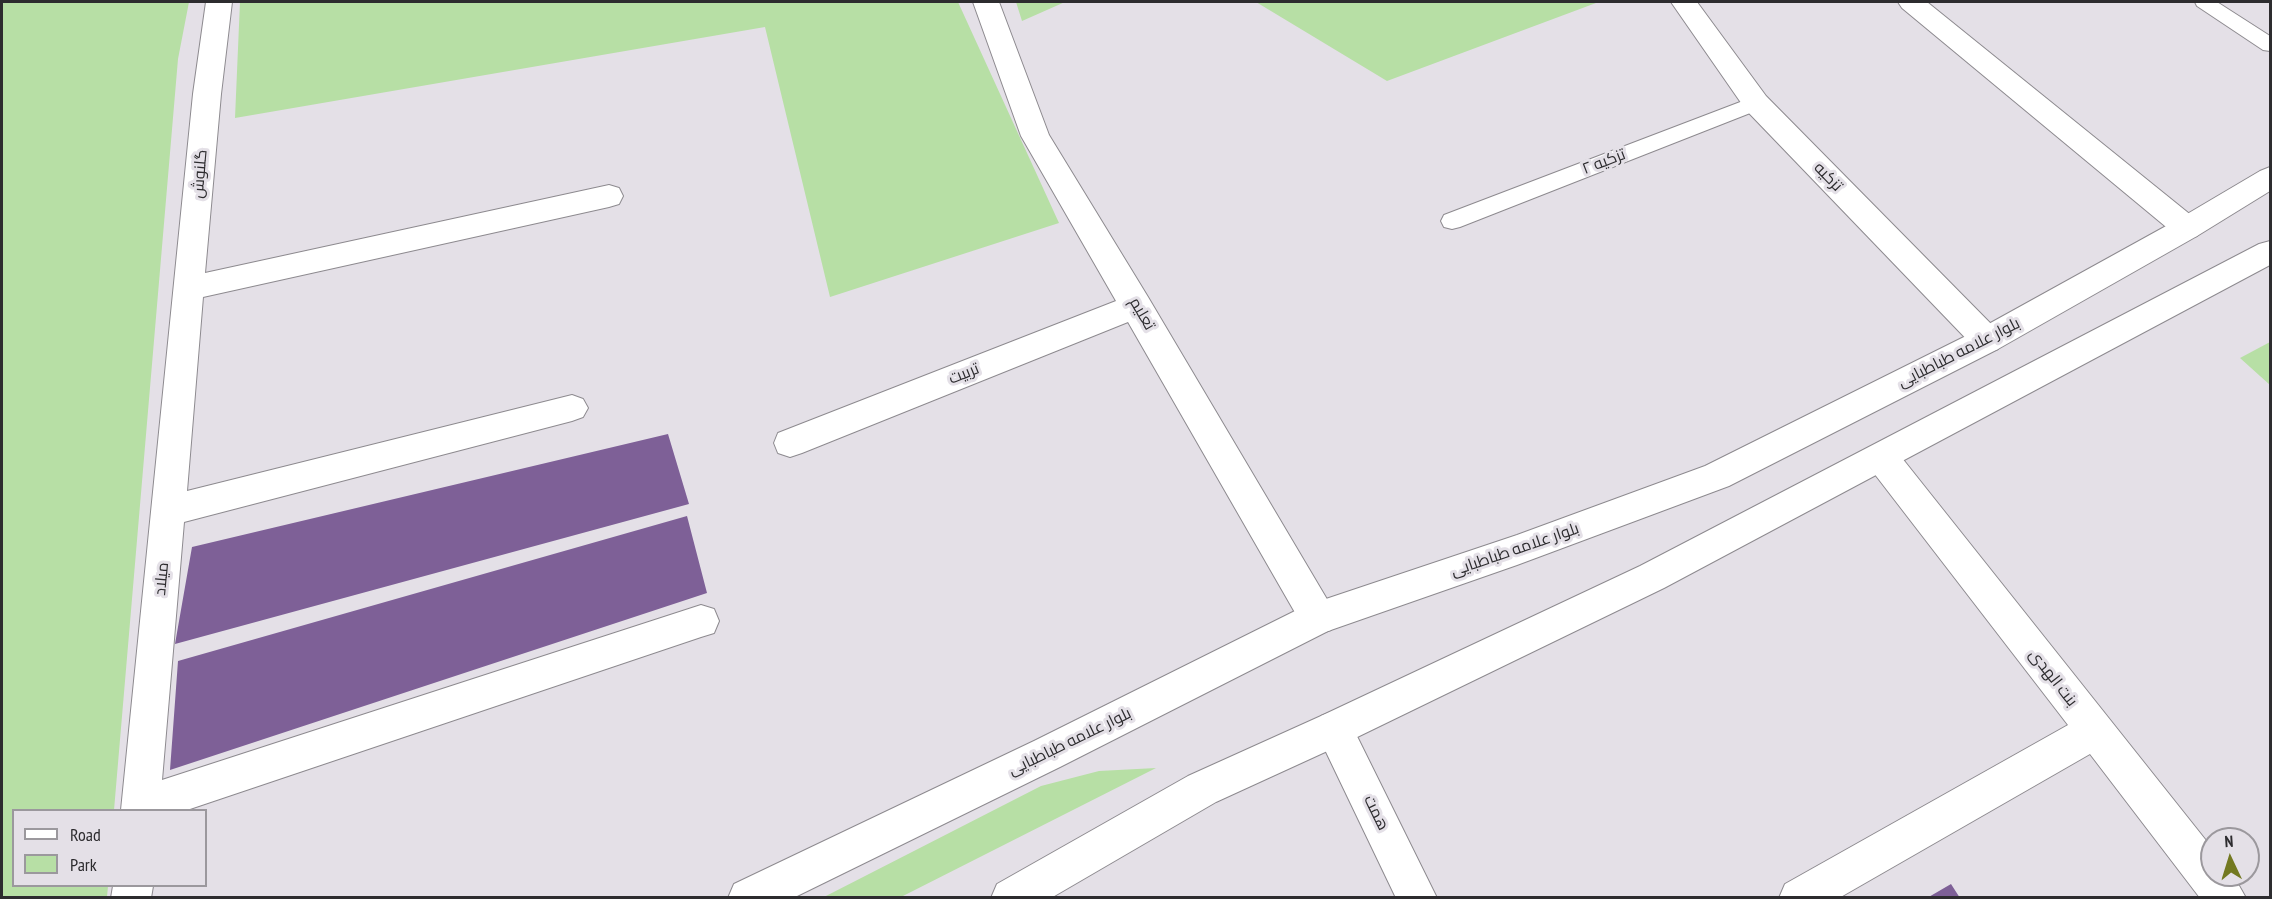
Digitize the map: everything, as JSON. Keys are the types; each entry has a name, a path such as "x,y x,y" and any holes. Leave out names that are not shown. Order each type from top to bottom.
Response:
{"street":[{"name":"گلنوش","path":"185,347 207,94 219,2"},
{"name":"تعلیم","path":"986,2 1035,136 1137,306 1318,618"},
{"name":"تزکیه","path":"1684,2 1756,103 1987,340"},
{"path":"1911,2 2187,228"},
{"name":"بلوار علامه طباطبایی","path":"748,897 1058,749 1318,618 1528,546 1717,476 1987,340 2187,228 2271,178"},
{"path":"190,288 609,196"},
{"path":"1011,897 1202,789 1334,729 1652,577 2271,252"},
{"name":"تربیت","path":"790,443 1137,306"},
{"name":"میلاد","path":"140,809 185,347"},
{"path":"168,511 572,408"},
{"name":"بنت الهدی","path":"1882,458 2226,897"},
{"path":"140,809 701,621"},
{"name":"همت","path":"1334,729 1417,897"},
{"path":"1799,897 2094,731"}],"lane":[{"path":"2204,2 2271,45"},
{"name":"تزکیه ۲","path":"1452,221 1756,103"}],"green space":[{"path":"2,2 189,2 178,59 114,809 12,809 12,887 108,887 107,897 2,897"},
{"path":"240,2 958,2 1059,223 830,297 765,27 235,118"},
{"path":"1016,2 1065,2 1022,21"},
{"path":"1256,2 1593,2 1596,3 1387,81"},
{"path":"2270,342 2270,385 2240,358"},
{"path":"1156,768 901,897 824,897 1041,786 1099,771"}],"building":[{"path":"668,434 689,504 175,644 192,547"},
{"path":"687,516 707,593 170,770 178,661"},
{"path":"1951,884 1960,898 1927,898"}]}
